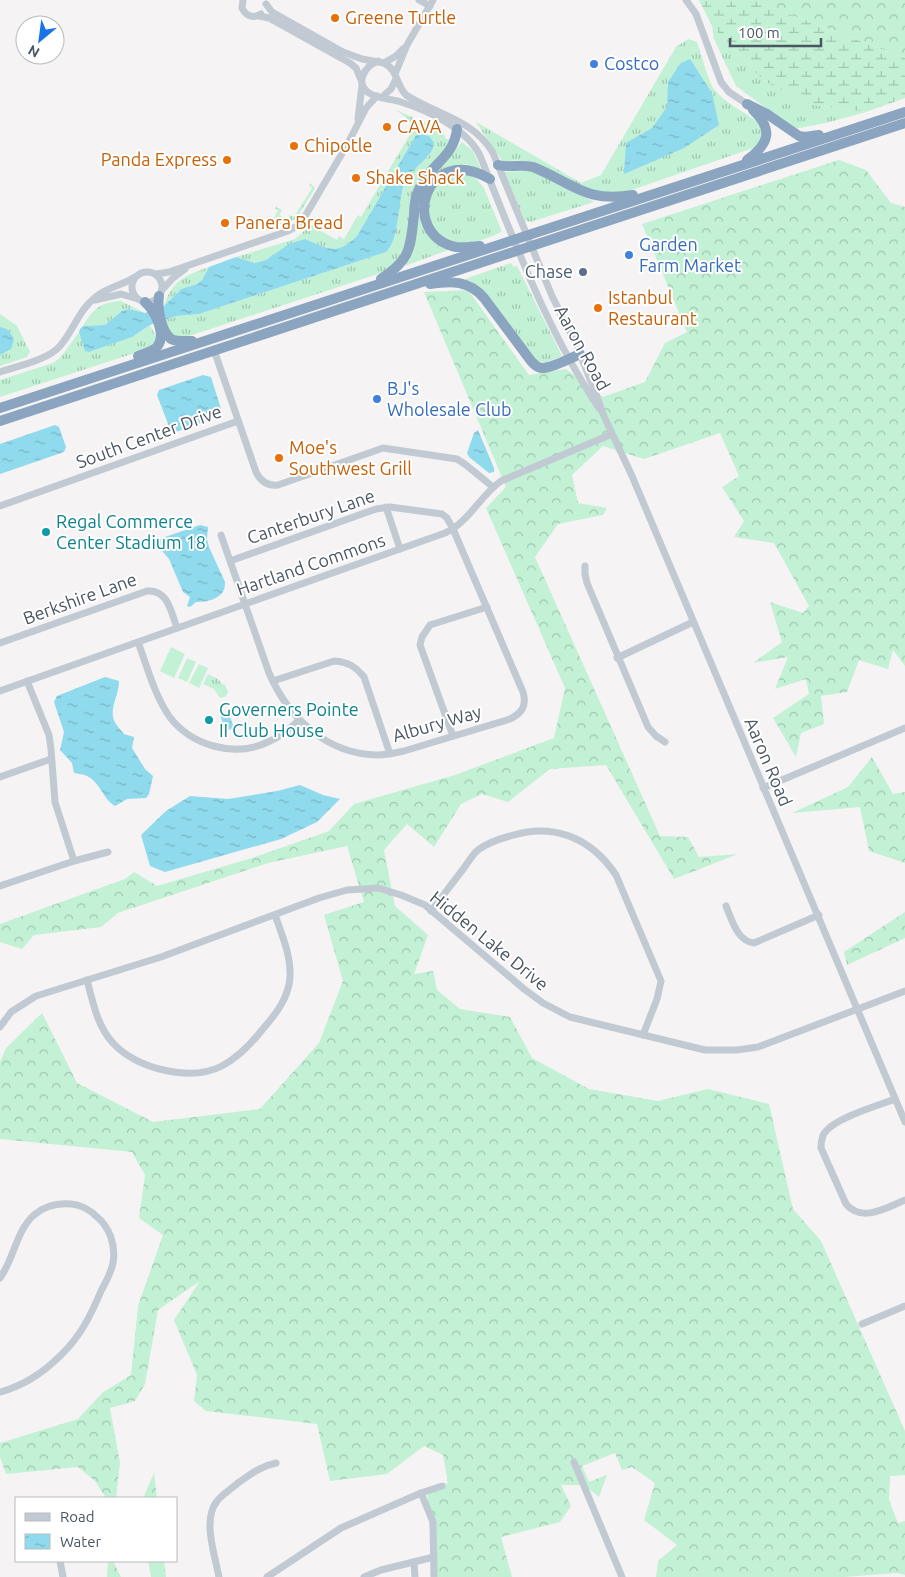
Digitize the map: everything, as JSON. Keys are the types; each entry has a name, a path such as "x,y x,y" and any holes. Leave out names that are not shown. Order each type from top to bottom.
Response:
{"highway":[{"path":"747,104 767,114 799,136 805,137 848,130"},
{"path":"739,166 760,150 767,133 764,121 747,104"},
{"path":"0,408 905,112"},
{"path":"0,421 905,123"},
{"path":"371,286 396,268 406,257 411,243 418,190 426,177 451,150 457,129"},
{"path":"498,165 533,167 582,192 603,197 623,197 664,190"},
{"path":"490,179 476,172 464,170 443,174 428,190 424,202 424,215 435,235 452,245 469,247 500,244"},
{"path":"402,289 450,282 468,285 484,298 535,366 545,368 580,354"},
{"path":"155,310 160,294"},
{"path":"87,379 128,359 155,349 160,342 162,331 155,310 142,300"},
{"path":"162,331 174,340 202,341"}],"street":[{"path":"243,0 242,8 245,13 253,17 269,18 348,62 356,68 366,92 408,104 465,134 475,146 514,239"},
{"path":"0,372 47,356 57,350 65,340 78,316 101,293 124,284 144,272 156,274 169,272 288,231 299,225 347,146 367,106 391,89 407,45 432,3 419,0"},
{"path":"686,0 696,14 723,86 747,104"},
{"path":"259,16 264,10 265,2"},
{"path":"265,2 272,12 333,48 350,55 381,62 393,69 396,77"},
{"path":"357,124 362,82 366,70 372,64 396,56 407,45"},
{"name":"Aaron Road","path":"396,77 402,91 408,97 474,130 490,149 498,165 526,235 580,354 603,414 632,476 905,1122"},
{"name":"Aaron Road","path":"514,239 537,296 569,358 603,414"},
{"path":"90,302 121,294 151,302 176,276 194,263"},
{"path":"156,274 162,282 160,294"},
{"path":"136,277 133,291 142,300"},
{"path":"214,350 238,420"},
{"name":"South Center Drive","path":"0,506 238,420 258,476 270,485 285,483 384,448 457,460 493,487"},
{"name":"Hartland Commons","path":"0,691 453,529 501,481 612,434"},
{"path":"386,507 400,549"},
{"name":"Canterbury Lane","path":"230,561 386,507 442,514 447,518 453,529"},
{"name":"Albury Way","path":"221,535 273,681 284,702 299,720 315,734 340,747 378,755 404,751 510,720 521,712 525,703 523,692 488,606 453,529"},
{"path":"586,566 587,584 648,728 665,742"},
{"name":"Berkshire Lane","path":"0,644 153,590 160,592 165,597 177,628"},
{"path":"453,736 420,645 422,637 430,625 488,606"},
{"path":"618,658 693,622"},
{"path":"138,642 154,686 168,714 178,726 204,742 218,748 228,749 261,746 278,737 299,720"},
{"path":"273,681 334,661 345,662 356,668 364,677 390,754"},
{"path":"27,681 49,735 54,802 74,861"},
{"path":"763,788 905,728"},
{"path":"0,777 51,759"},
{"path":"431,911 478,850 496,840 528,831 552,831 575,838 595,851 607,862 616,875 661,981 657,999 643,1035"},
{"path":"0,886 74,861 108,852"},
{"name":"Hidden Lake Drive","path":"0,1027 11,1012 36,996 161,957 319,898 347,890 378,888 425,905 543,1003 570,1017 705,1050 737,1050 758,1047 905,991"},
{"path":"726,906 740,936 744,940 754,943 818,915"},
{"path":"87,980 99,1024 113,1044 138,1062 164,1070 194,1073 222,1066 247,1049 280,1008 290,980 290,960 275,915"},
{"path":"895,1098 842,1120 826,1130 821,1140 821,1148 850,1210 870,1214 905,1200"},
{"path":"0,1278 26,1224 43,1209 66,1203 79,1206 95,1215 108,1228 112,1239 113,1263 110,1274 82,1329 62,1354 50,1365 22,1384 0,1392"},
{"path":"862,1324 905,1306"},
{"path":"574,1462 622,1577"},
{"path":"219,1577 210,1525 212,1509 224,1494 255,1471 266,1465 276,1463"},
{"path":"266,1577 341,1528 442,1486"},
{"path":"421,1494 433,1522 434,1577"},
{"path":"364,1577 381,1570 434,1557"},
{"path":"60,1562 63,1577"},
{"path":"414,1562 414,1577"}],"green space":[{"path":"699,0 752,0 905,58 905,98 866,112 807,104 764,81 712,26"},
{"path":"752,0 905,0 905,58"},
{"path":"712,26 764,81 807,104 866,112 826,123 794,129 736,86 714,39"},
{"path":"688,39 697,42 710,82 721,97 761,124 763,134 759,146 623,193 603,192 593,191 574,184 535,164 514,160 503,162 476,122 581,183 601,175 676,47"},
{"path":"396,110 442,130 446,139 449,139 446,149 429,169 400,259 384,272 186,337 177,337 168,331 165,320 176,316 199,314 386,252 406,179 430,155 426,134 421,132 416,135 357,236 350,242 332,249 305,239 266,260 255,263 236,257 295,239 314,222 319,225 317,229 337,240 339,236 344,239 358,215 361,217 412,131 409,120"},
{"path":"462,142 473,151 481,169 466,164 435,173"},
{"path":"839,160 866,170 891,203 905,207 905,666 893,650 888,669 859,660 847,692 821,696 824,724 801,733 796,757 773,718 809,694 806,679 775,689 788,657 753,663 782,642 770,602 803,613 809,606 774,543 734,537 744,521 722,487 739,476 720,433 644,459 603,446 572,475 578,503 607,508 603,515 558,524 535,557 660,836 688,837 699,857 738,854 674,879 606,765 550,769 508,802 482,794 461,804 434,847 407,824 384,850 395,906 428,935 414,974 433,971 437,990 460,1009 510,1017 532,1058 589,1089 658,1101 708,1089 769,1104 793,1209 821,1241 905,1431 905,1475 890,1476 889,1500 898,1523 905,1521 905,1575 897,1573 844,1577 656,1577 658,1561 677,1545 644,1520 655,1483 632,1467 622,1470 615,1453 582,1466 589,1482 607,1475 599,1497 584,1485 561,1485 571,1506 560,1522 501,1537 512,1577 433,1577 427,1489 448,1483 443,1455 424,1446 387,1474 330,1481 317,1424 206,1411 194,1401 197,1375 174,1320 200,1281 158,1310 145,1384 135,1401 110,1408 120,1463 116,1497 105,1497 95,1481 78,1467 6,1474 0,1457 0,1443 78,1419 102,1393 131,1375 138,1306 163,1235 139,1218 145,1175 132,1152 0,1139 0,1062 6,1048 42,1013 77,1083 153,1122 260,1109 319,1043 343,981 324,915 364,902 347,846 268,863 118,913 101,927 34,935 22,949 0,942 0,924 125,879 134,872 157,886 252,858 329,831 354,804 455,775 554,738 565,688 486,508 506,487 424,292 468,290 529,375 566,369 603,397 645,382 665,343 687,332 642,224"},
{"path":"530,171 542,175 594,202 530,222 525,221 504,172"},
{"path":"457,173 473,175 484,188 502,232 482,240 466,243 446,238 434,228 429,215 430,195 443,180"},
{"path":"310,183 315,188 296,219 271,227 278,210 275,209 276,207 282,210 279,215 288,220 290,215 294,217 312,188 309,185"},
{"path":"418,206 431,238 448,250 405,266 413,249"},
{"path":"511,263 514,267 517,266 562,356 545,363 534,360 483,292 465,279"},
{"path":"209,267 202,280 197,284 181,289 164,306 171,290 180,280"},
{"path":"121,301 145,313 129,309 122,311 105,325 83,326 98,307"},
{"path":"0,314 17,326 30,352 27,357 0,366"},
{"path":"150,325 157,339 147,349 0,397 0,380 53,363 61,357 79,332 85,350 89,352 132,337"},
{"path":"171,647 185,654 174,678 160,671"},
{"path":"187,658 196,662 187,682 178,678"},
{"path":"199,664 208,668 199,688 189,683"},
{"path":"208,674 225,685 228,692 225,697 220,698 214,689 203,684"},
{"path":"872,757 893,794 905,792 905,863 869,851 860,807 792,813 848,787"},
{"path":"905,912 905,938 847,965 844,952"},
{"path":"154,1473 157,1497 143,1497"},
{"path":"108,1562 114,1562 121,1577 107,1577"},
{"path":"148,1562 164,1562 166,1577 151,1577"}],"water":[{"path":"690,59 712,93 719,125 684,148 624,174 626,143 652,128 667,107 668,82 681,63"},
{"path":"420,132 430,137 434,143 426,159 412,172 405,182 394,238 386,252 199,314 176,316 150,325 132,337 89,352 85,351 79,332 83,326 105,325 122,311 129,309 145,313 164,306 181,289 197,284 202,280 209,267 236,257 255,263 266,260 289,244 305,239 332,249 350,242 357,236 416,135"},
{"path":"0,327 9,331 14,340 11,349 0,355"},
{"path":"203,375 211,377 222,412 219,416 176,432 170,429 157,395 159,390"},
{"path":"55,425 59,427 66,447 64,452 0,474 0,444"},
{"path":"478,430 494,472 489,473 469,457 467,453 474,433"},
{"path":"200,525 208,527 207,539 209,547 225,582 225,587 223,592 216,598 196,602 190,607 187,606 190,597 183,592 169,559 158,546 160,539"},
{"path":"105,677 119,681 113,708 114,719 124,734 134,737 132,748 145,769 153,776 149,794 146,798 127,799 115,806 91,779 85,775 74,773 72,763 60,750 64,732 54,702 57,696"},
{"path":"228,712 234,728 223,732 222,727 224,726 220,715"},
{"path":"300,785 323,795 340,799 317,822 281,839 165,872 150,866 141,835 166,811 190,796 228,799"}],"place":[{"name":"Greene Turtle","path":"335,18"},
{"name":"Costco","path":"594,64"},
{"name":"CAVA","path":"387,127"},
{"name":"Chipotle","path":"294,146"},
{"name":"Panda Express","path":"227,160"},
{"name":"Shake Shack","path":"356,178"},
{"name":"Panera Bread","path":"225,223"},
{"name":"Garden Farm Market","path":"629,255"},
{"name":"Chase","path":"583,272"},
{"name":"Istanbul Restaurant","path":"598,308"},
{"name":"BJ's Wholesale Club","path":"377,399"},
{"name":"Moe's Southwest Grill","path":"279,458"},
{"name":"Regal Commerce Center Stadium 18","path":"46,532"},
{"name":"Governers Pointe II Club House","path":"209,720"}]}
